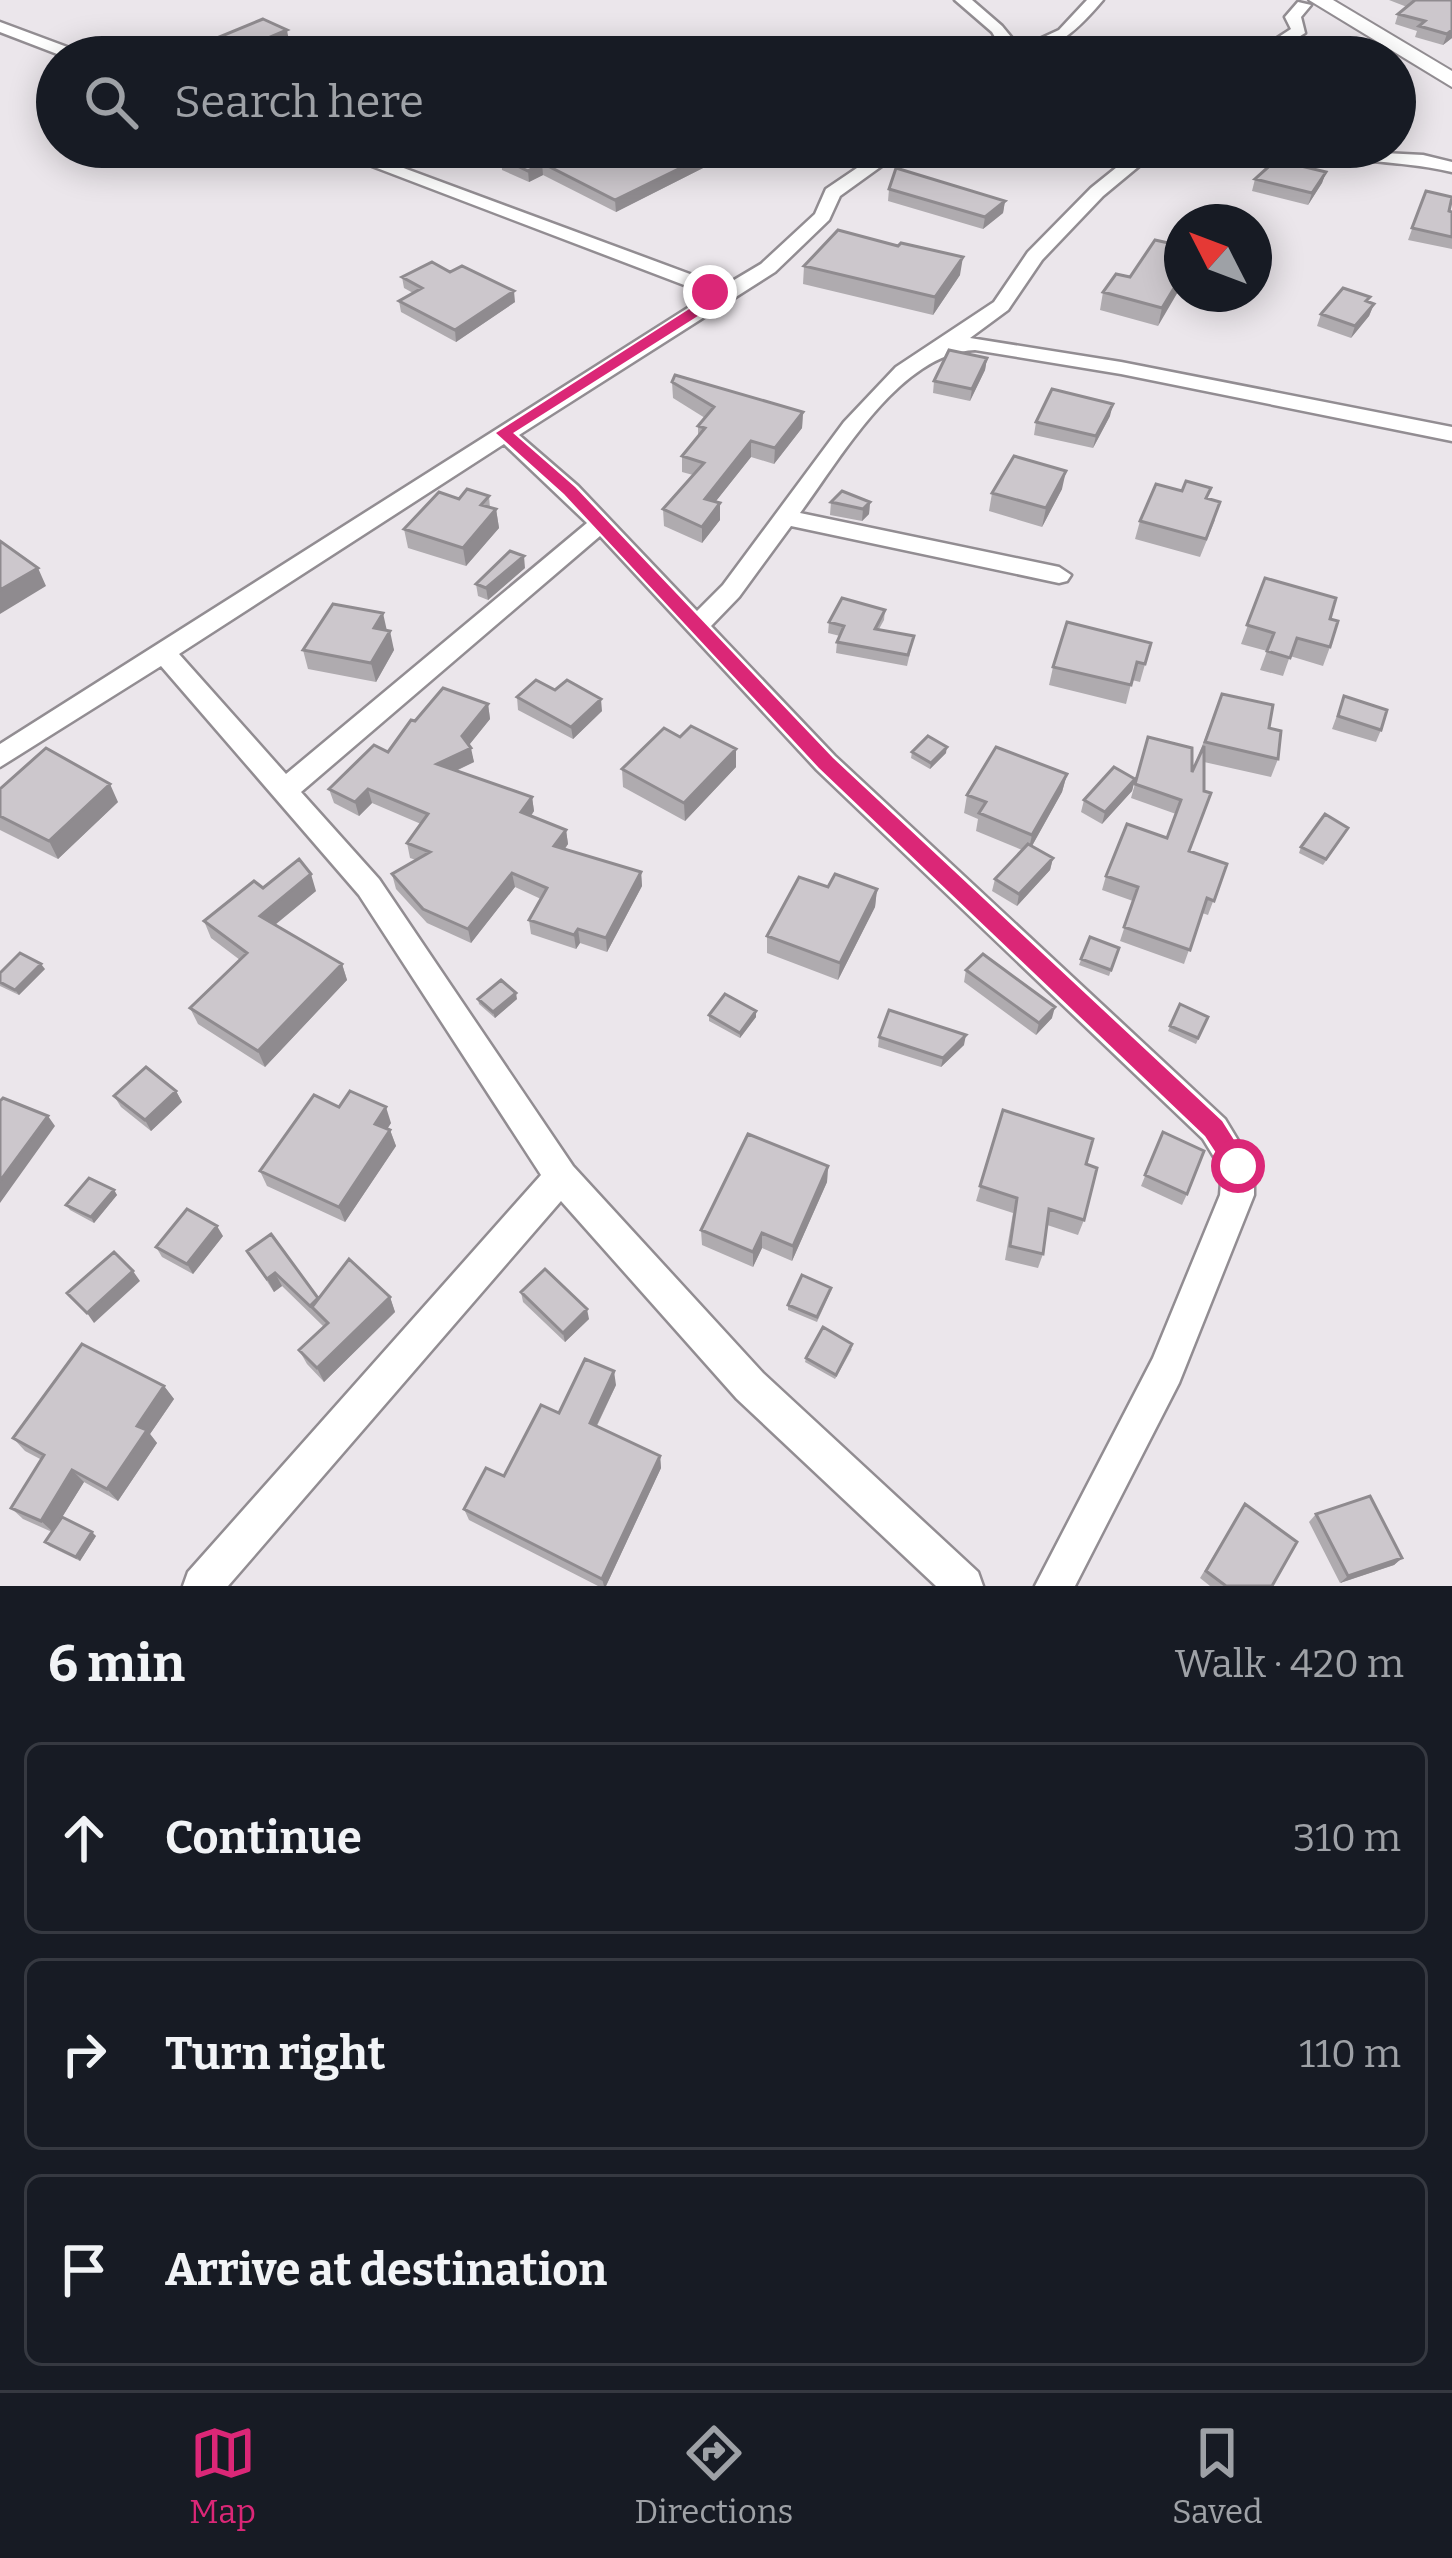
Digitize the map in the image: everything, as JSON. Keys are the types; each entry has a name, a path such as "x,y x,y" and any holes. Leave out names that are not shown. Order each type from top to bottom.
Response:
{"main road":[{"path":"1305,2 1355,36"},
{"path":"1305,2 1369,36"},
{"path":"1416,61 1452,80"},
{"path":"1416,77 1452,101"}],"street":[{"path":"963,0 1003,36"},
{"path":"1058,36 1095,0"},
{"path":"1297,36 1300,30 1293,17 1305,2"},
{"path":"0,27 36,40"},
{"path":"1416,160 1452,166"},
{"path":"387,168 699,284 718,297"},
{"path":"0,758 768,268 823,215 832,194 869,168"},
{"path":"696,627 731,591 852,428 903,370 1001,306 1035,256 1127,168"},
{"path":"946,345 975,344 1121,368 1452,434"},
{"path":"503,433 601,524 826,763 1214,1129 1238,1166 1237,1195 1166,1370 1054,1586"},
{"path":"787,518 1059,574"},
{"path":"284,791 601,524"},
{"path":"165,654 369,887 561,1177 750,1386 964,1586"},
{"path":"202,1586 561,1177"}],"building":[{"path":"1415,0 1452,0 1452,30 1447,34 1419,26 1425,21 1398,14"},
{"path":"263,19 287,30 273,36 222,36"},
{"path":"552,168 680,168 615,200"},
{"path":"896,168 1005,201 985,217 889,189"},
{"path":"1267,168 1326,172 1312,193 1255,179"},
{"path":"1426,191 1452,197 1452,237 1412,228"},
{"path":"838,230 963,257 935,297 804,266"},
{"path":"1155,240 1164,242 1162,308 1103,292 1116,274 1130,277"},
{"path":"432,262 450,272 462,266 514,291 455,330 399,301 422,288 402,277"},
{"path":"1343,288 1370,297 1366,301 1374,304 1355,326 1321,314"},
{"path":"949,350 987,358 972,389 934,381"},
{"path":"675,375 803,412 775,448 751,441 705,499 720,503 702,527 663,509 704,463 682,456 705,428 698,426 714,407 672,382"},
{"path":"1052,389 1113,404 1096,436 1036,422"},
{"path":"1014,456 1066,471 1046,508 992,493"},
{"path":"1186,481 1211,488 1206,498 1220,502 1206,539 1140,521 1156,484 1182,491"},
{"path":"467,489 489,496 481,505 496,509 463,548 404,529 439,492 459,499"},
{"path":"842,491 870,502 863,509 831,502"},
{"path":"0,541 38,568 0,590"},
{"path":"510,551 524,556 486,588 476,584"},
{"path":"1265,578 1336,598 1330,619 1338,621 1330,647 1297,638 1290,658 1267,651 1274,633 1247,625"},
{"path":"842,598 885,610 875,629 914,636 908,655 837,642 844,626 829,622"},
{"path":"333,604 383,613 374,628 390,631 371,663 303,650"},
{"path":"1067,622 1151,643 1145,664 1137,662 1131,685 1053,667"},
{"path":"536,680 555,690 567,680 601,699 571,727 517,697"},
{"path":"443,688 488,704 462,736 471,748 437,764 532,797 521,812 566,830 554,846 641,872 606,938 578,929 574,935 529,920 547,888 512,873 468,929 423,909 392,874 430,852 407,843 428,814 368,789 355,802 329,789 374,745 388,752"},
{"path":"1222,694 1273,705 1269,728 1281,731 1278,759 1205,742"},
{"path":"1344,696 1387,710 1381,730 1338,716"},
{"path":"691,726 736,749 684,803 622,769 664,728 680,737"},
{"path":"928,736 947,747 931,763 912,752"},
{"path":"1148,737 1192,748 1192,772 1204,746 1204,791 1211,793 1189,851 1227,864 1214,901 1207,898 1190,950 1124,927 1138,887 1106,876 1127,824 1167,838 1181,800 1135,784"},
{"path":"996,747 1067,774 1032,835 979,813 986,802 967,795"},
{"path":"46,748 110,784 49,841 0,816 0,789"},
{"path":"1114,767 1135,779 1105,812 1084,800"},
{"path":"1325,814 1348,828 1326,859 1301,847"},
{"path":"1028,844 1053,858 1019,894 995,879"},
{"path":"299,859 311,874 260,916 342,964 258,1051 190,1008 247,953 204,921 254,881 263,888"},
{"path":"835,874 877,889 840,963 767,936 799,877 828,887"},
{"path":"1090,937 1119,948 1111,970 1081,959"},
{"path":"20,953 41,964 15,990 0,982 0,973"},
{"path":"983,954 1055,1007 1039,1023 966,970"},
{"path":"501,980 516,993 493,1012 478,999"},
{"path":"725,994 756,1011 740,1033 709,1015"},
{"path":"1180,1004 1208,1017 1198,1038 1170,1026"},
{"path":"889,1010 966,1035 943,1058 879,1037"},
{"path":"146,1067 176,1091 145,1120 114,1096"},
{"path":"350,1091 386,1107 375,1124 390,1130 339,1207 260,1171 314,1095 339,1107"},
{"path":"3,1098 48,1116 0,1181 0,1101"},
{"path":"1003,1110 1093,1139 1086,1164 1097,1168 1084,1220 1049,1209 1043,1254 1010,1246 1017,1198 980,1186"},
{"path":"1163,1132 1204,1151 1187,1194 1145,1175"},
{"path":"748,1134 828,1166 793,1246 762,1233 753,1252 701,1230"},
{"path":"89,1178 114,1190 91,1217 66,1205"},
{"path":"187,1209 217,1226 187,1264 156,1247"},
{"path":"271,1234 318,1298 310,1306 275,1273 267,1279 247,1251"},
{"path":"114,1252 133,1271 87,1313 67,1293"},
{"path":"349,1259 390,1297 317,1368 299,1350 328,1323 312,1307"},
{"path":"545,1269 587,1309 563,1333 521,1292"},
{"path":"802,1275 831,1288 817,1317 788,1305"},
{"path":"823,1327 852,1344 836,1375 806,1358"},
{"path":"82,1344 164,1386 137,1426 147,1430 107,1489 72,1470 41,1521 11,1508 44,1455 13,1438"},
{"path":"585,1359 614,1371 590,1423 660,1456 602,1579 464,1509 486,1468 504,1476 541,1405 559,1413"},
{"path":"1370,1496 1402,1558 1348,1576 1316,1514"},
{"path":"1245,1504 1297,1542 1272,1586 1226,1586 1206,1571"},
{"path":"62,1517 92,1532 76,1557 45,1542"}],"route":[{"path":"710,292 718,297 503,433 570,491 826,763 1214,1129 1238,1166"}]}
